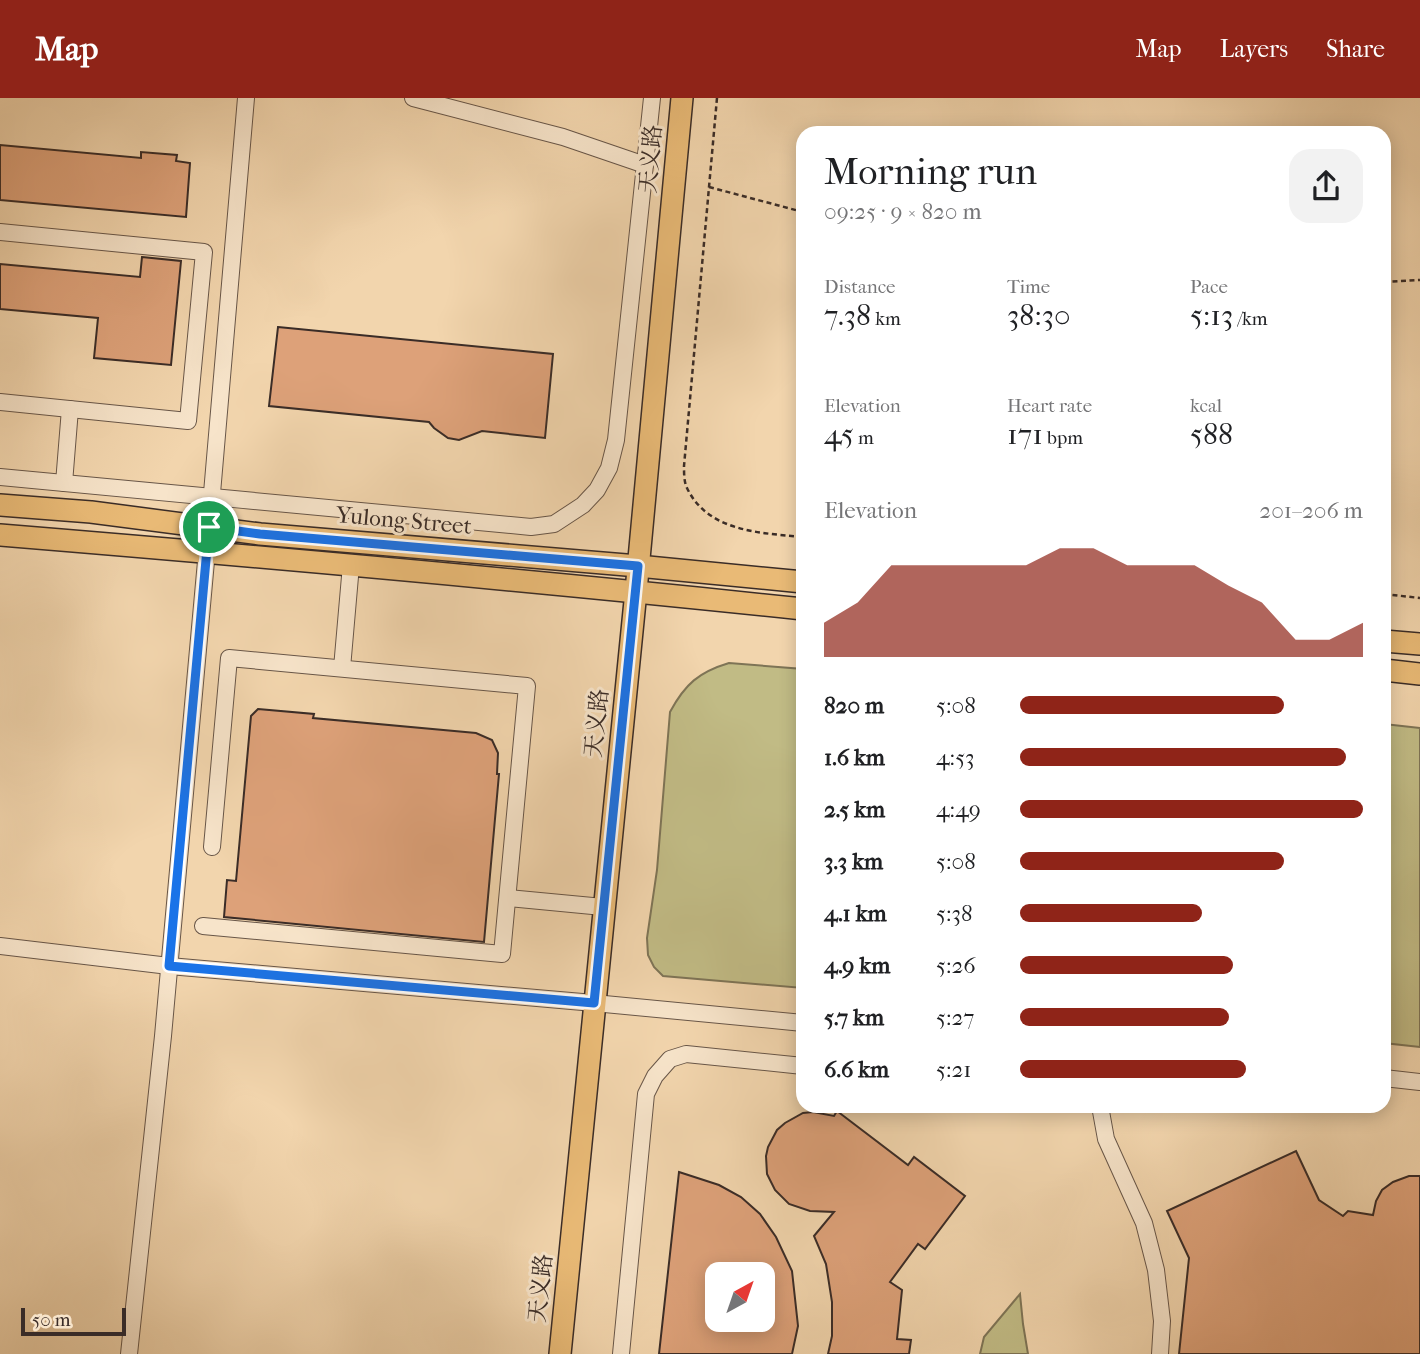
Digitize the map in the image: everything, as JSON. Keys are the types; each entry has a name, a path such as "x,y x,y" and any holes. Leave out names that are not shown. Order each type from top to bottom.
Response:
{"main road":[{"name":"天义路","path":"560,1354 682,98"},
{"name":"Yulong Street","path":"0,505 91,512 260,534 796,581"},
{"path":"0,535 636,591 796,608"},
{"path":"1391,642 1420,645"},
{"path":"1391,671 1420,674"}],"street":[{"path":"129,1354 169,966 246,98"},
{"path":"413,98 563,137 645,165"},
{"path":"0,477 531,527 554,524 583,505 597,490 609,468 615,440 652,98"},
{"path":"0,232 204,251 188,421 0,402"},
{"path":"64,482 70,409"},
{"path":"342,668 351,565"},
{"path":"203,926 502,954 527,686 229,658 212,847"},
{"path":"508,898 603,907"},
{"path":"0,946 169,966 796,1022"},
{"path":"621,1354 646,1094 654,1076 670,1059 686,1054 796,1065"},
{"path":"1391,1079 1420,1082"},
{"path":"1101,1113 1105,1139 1144,1223 1156,1270 1162,1321 1160,1354"}],"path":[{"path":"717,98 684,466 686,486 704,511 727,525 755,533 796,536"},
{"path":"709,187 796,210"},
{"path":"1391,282 1420,280"},
{"path":"1391,595 1420,598"}],"shaded area":[{"path":"729,663 796,668 796,987 663,976 648,955 647,938 657,870 670,712 687,687 709,671"},
{"path":"1391,725 1420,728 1420,1047 1391,1044"},
{"path":"1020,1294 1028,1354 980,1354 984,1337"}],"building":[{"path":"0,145 141,158 141,152 177,155 176,161 190,163 186,217 0,200"},
{"path":"142,257 181,261 171,365 94,358 98,318 0,309 0,264 140,277"},
{"path":"278,327 553,354 545,438 482,431 459,440 448,438 429,422 269,406"},
{"path":"258,709 314,714 313,718 476,733 492,740 498,753 499,774 484,942 224,917 227,880 236,881 251,716"},
{"path":"803,1113 834,1116 840,1113 908,1165 914,1157 965,1196 925,1249 918,1244 890,1282 902,1290 897,1339 911,1340 909,1354 828,1354 832,1336 832,1302 826,1264 814,1236 834,1212 810,1211 789,1204 775,1190 767,1174 768,1147 777,1130 785,1123"},
{"path":"1296,1151 1319,1200 1343,1216 1348,1211 1373,1215 1382,1190 1409,1176 1420,1176 1420,1354 1179,1354 1189,1258 1167,1211"},
{"path":"679,1172 719,1185 741,1197 760,1214 776,1237 792,1271 798,1326 792,1354 659,1354"}],"route":[{"path":"209,527 260,534 638,566 594,1003 169,966 209,527"}]}
